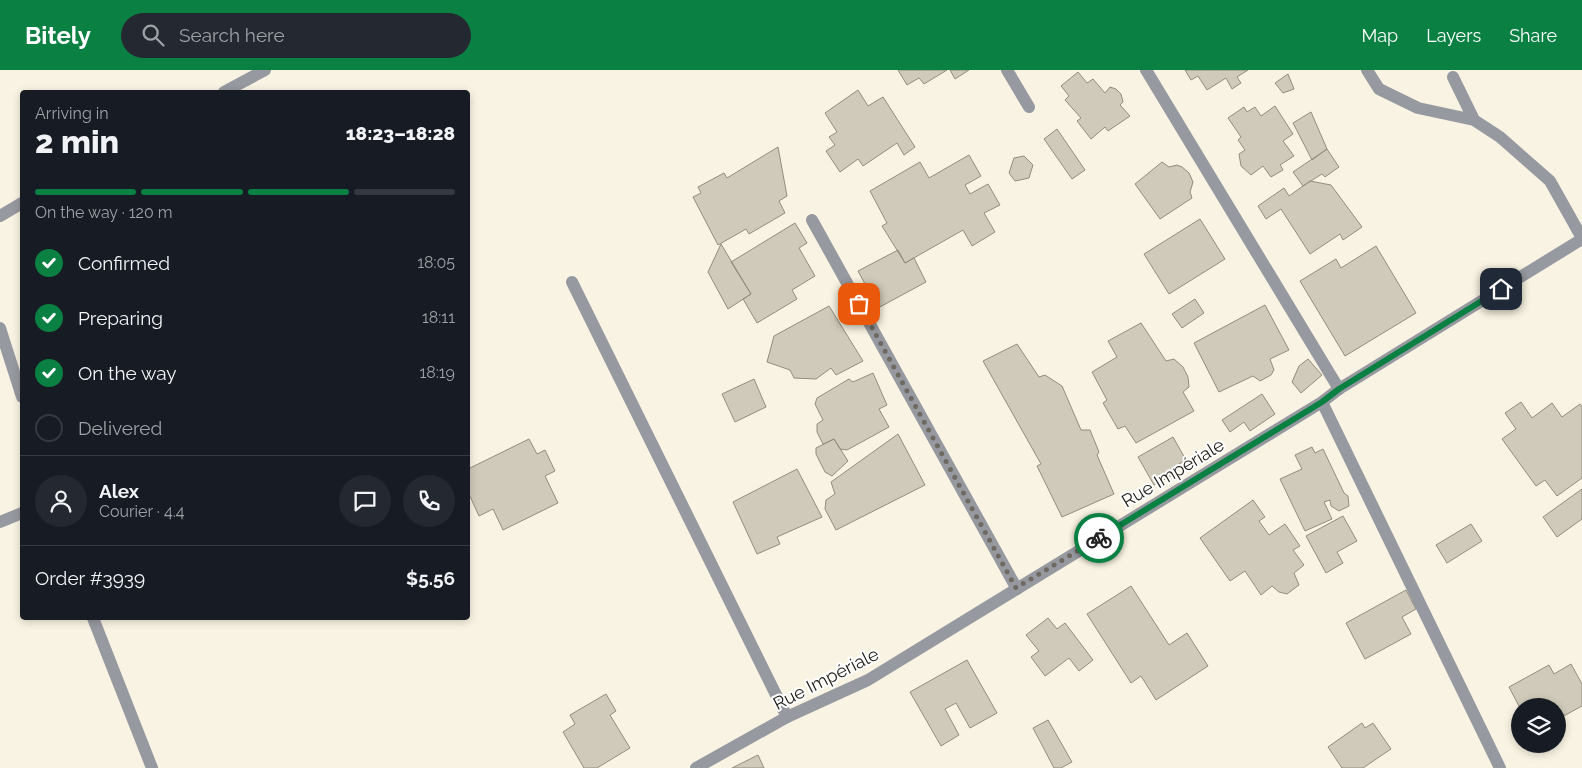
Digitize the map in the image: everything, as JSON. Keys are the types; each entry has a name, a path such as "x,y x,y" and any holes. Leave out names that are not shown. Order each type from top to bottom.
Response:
{"street":[{"path":"228,90 265,70"},
{"path":"1007,70 1029,107"},
{"path":"1146,70 1339,389"},
{"path":"1367,70 1379,89 1418,108 1474,120 1500,137 1550,181 1582,239"},
{"path":"1453,77 1474,120"},
{"path":"0,216 20,205"},
{"path":"812,220 1016,588"},
{"name":"Rue Impériale","path":"696,768 787,717 868,680 1322,402 1339,389 1582,239"},
{"path":"572,282 787,717"},
{"path":"0,328 20,391"},
{"path":"1322,402 1500,768"},
{"path":"0,522 20,514"},
{"path":"94,620 152,768"}],"building":[{"path":"898,70 947,70 924,84 919,78 907,85"},
{"path":"950,70 969,70 955,79"},
{"path":"1185,70 1248,70 1237,77 1241,83 1232,89 1226,78 1207,90 1198,76 1191,80"},
{"path":"1078,72 1087,83 1093,79 1105,93 1110,87 1116,89 1121,94 1123,102 1120,105 1130,116 1108,131 1105,127 1091,139 1077,121 1081,118 1065,100 1069,96 1061,86"},
{"path":"1288,74 1294,89 1283,93 1275,83"},
{"path":"858,90 868,106 883,97 915,147 904,155 897,143 863,166 858,159 840,172 826,151 835,145 829,137 837,132 825,113"},
{"path":"1275,106 1293,134 1283,141 1294,156 1280,165 1283,170 1271,177 1263,166 1251,175 1241,166 1239,154 1245,150 1238,140 1241,137 1228,118 1244,107 1247,112 1255,107 1261,116"},
{"path":"1311,112 1327,149 1312,160 1293,123"},
{"path":"1057,129 1085,170 1072,179 1044,139"},
{"path":"778,147 787,196 779,201 785,213 749,234 746,229 718,245 693,197 701,193 698,187 724,173 727,178"},
{"path":"1327,149 1339,167 1325,177 1322,174 1303,186 1293,172"},
{"path":"969,155 981,176 965,185 970,194 988,184 1000,205 984,213 995,232 972,246 963,230 905,263 882,226 887,223 870,191 920,162 929,178"},
{"path":"1024,156 1033,165 1029,178 1015,181 1009,173 1014,158"},
{"path":"1162,162 1169,167 1177,165 1182,167 1189,173 1193,182 1190,192 1192,198 1160,219 1135,184"},
{"path":"1310,181 1331,185 1362,227 1343,240 1340,234 1310,254 1281,209 1266,219 1258,206 1284,188 1289,196"},
{"path":"1200,219 1225,259 1169,294 1144,254"},
{"path":"795,223 807,243 799,248 815,276 792,290 797,299 757,323 743,299 751,294 731,262"},
{"path":"721,244 751,294 728,309 708,272"},
{"path":"1376,246 1416,313 1345,356 1300,281 1336,259 1341,268"},
{"path":"898,250 905,263 914,258 926,282 878,308 858,271"},
{"path":"1195,299 1204,313 1182,328 1172,314"},
{"path":"1265,305 1289,350 1270,359 1274,370 1271,375 1260,381 1253,376 1219,392 1194,343"},
{"path":"829,306 863,361 836,375 831,368 816,379 794,378 790,370 767,362 774,336"},
{"path":"1141,323 1166,361 1174,359 1183,367 1188,377 1189,387 1183,392 1194,411 1136,443 1125,426 1118,429 1103,403 1107,400 1092,372 1117,357 1108,341"},
{"path":"1017,344 1039,377 1045,375 1062,386 1081,430 1090,430 1099,452 1097,455 1114,494 1062,517 1037,466 1041,464 983,361"},
{"path":"1308,359 1322,375 1301,393 1292,382 1299,366"},
{"path":"873,373 887,405 879,409 889,427 847,450 840,449 834,439 823,444 817,432 817,424 823,420 815,404 817,398 849,379 853,382"},
{"path":"754,379 766,407 735,422 722,394"},
{"path":"1262,394 1275,414 1250,431 1244,422 1230,432 1222,420"},
{"path":"1521,402 1532,418 1552,403 1562,417 1580,404 1582,407 1582,478 1557,496 1545,480 1536,486 1502,439 1516,429 1505,413"},
{"path":"898,434 925,485 836,530 825,509 826,500 835,494 831,482"},
{"path":"1173,437 1186,460 1174,467 1177,473 1154,485 1138,457"},
{"path":"529,439 537,454 545,450 555,471 545,476 558,503 503,530 493,509 479,516 470,496 470,468"},
{"path":"834,439 848,461 832,476 825,472 816,454 816,448"},
{"path":"1312,447 1315,453 1323,449 1344,493 1348,496 1349,506 1339,511 1331,506 1330,500 1324,502 1332,519 1305,531 1280,479 1302,469 1295,455"},
{"path":"797,469 822,517 777,537 780,544 757,554 733,502"},
{"path":"1582,489 1582,519 1557,537 1543,517"},
{"path":"1253,500 1265,517 1259,521 1269,535 1285,524 1300,546 1293,550 1304,565 1294,573 1299,585 1287,594 1279,592 1272,586 1261,595 1245,571 1230,581 1200,538"},
{"path":"1343,516 1357,541 1337,552 1343,563 1326,573 1306,536"},
{"path":"1471,524 1482,541 1447,563 1436,545"},
{"path":"1131,586 1169,645 1187,633 1208,666 1156,700 1141,676 1131,683 1087,614"},
{"path":"1406,590 1416,609 1402,617 1411,634 1365,659 1346,623"},
{"path":"1048,618 1057,629 1065,623 1093,660 1079,671 1069,658 1045,676 1031,657 1039,651 1026,635"},
{"path":"967,660 997,713 970,728 956,703 945,709 959,735 941,746 910,692"},
{"path":"1571,664 1582,684 1582,706 1566,715 1566,698 1515,698 1509,687 1549,665 1554,674"},
{"path":"606,694 616,711 610,715 630,748 597,768 584,768 563,732 575,724 570,715"},
{"path":"1048,720 1072,762 1061,768 1054,768 1033,728"},
{"path":"1362,723 1365,728 1373,723 1391,749 1363,768 1342,768 1328,747"},
{"path":"758,755 764,768 732,768"}],"way so far":[{"path":"859,304 1016,588 1099,538"}],"route":[{"path":"1099,538 1322,402 1339,389 1501,289"}]}
